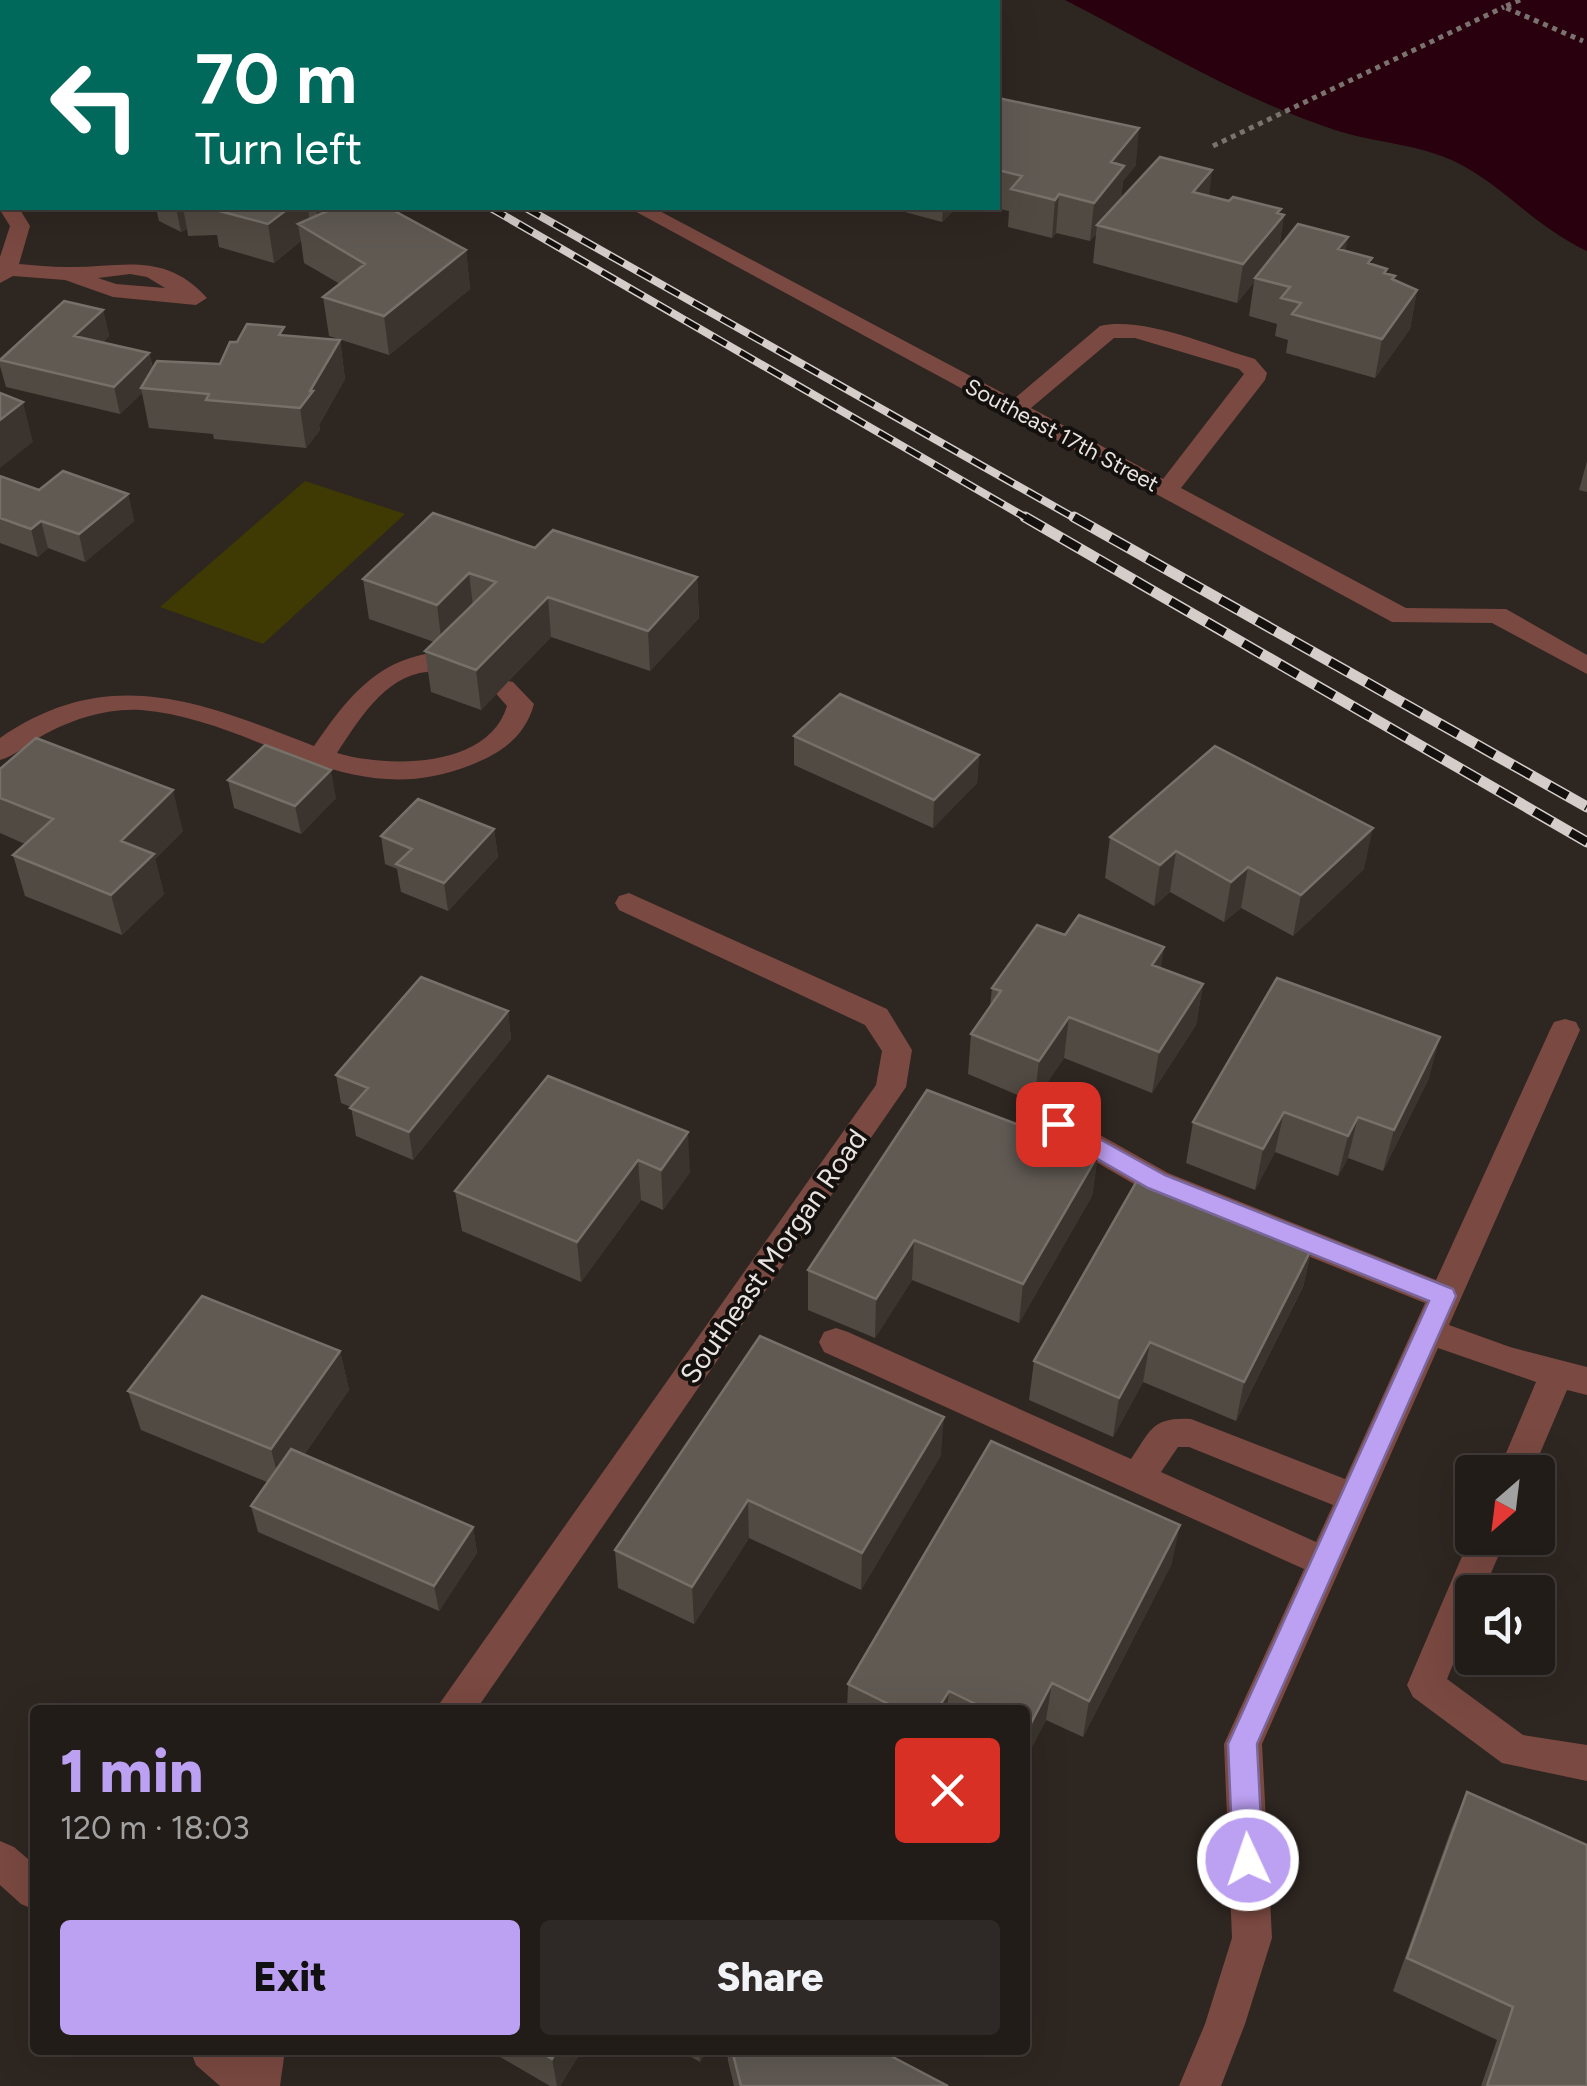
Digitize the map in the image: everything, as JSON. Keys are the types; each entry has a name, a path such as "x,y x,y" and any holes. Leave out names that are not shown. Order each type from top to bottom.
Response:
{"street":[{"path":"10,210 20,226 3,273 68,274"},
{"name":"Southeast 17th Street","path":"642,210 1402,616 1497,614 1587,666"},
{"path":"1015,410 1108,331 1136,331 1247,364 1256,373 1254,380 1166,490"},
{"path":"320,758 359,700 385,677 418,660 454,665"},
{"path":"0,752 20,736 67,713 102,704 140,702 179,707 320,758 396,773 429,772 468,758 502,738 516,724 521,704 504,688"},
{"name":"Southeast Morgan Road","path":"458,1705 892,1087 897,1050 876,1017 629,903"},
{"path":"1200,2086 1225,2024 1252,1938 1243,1744 1565,1030"},
{"path":"1058,1124 1156,1182 1444,1296"},
{"path":"1430,1331 1506,1360 1572,1377 1526,1455"},
{"path":"836,1342 1324,1562"},
{"path":"1137,1478 1169,1432 1191,1433 1353,1498"},
{"path":"1481,1555 1426,1685 1516,1752 1587,1763"},
{"path":"0,1860 30,1887"},
{"path":"218,2055 255,2086 263,2055"}],"path":[{"path":"1213,146 1520,0"},
{"path":"1504,7 1583,41"}],"shaded area":[{"path":"1065,0 1587,0 1587,251 1553,232 1483,178 1452,160 1351,135 1265,103"},
{"path":"305,481 405,514 263,644 160,607"}],"building":[{"path":"1000,98 1139,128 1111,162 1124,166 1094,203 1059,194 1055,200 1011,189 1022,176 1000,170"},
{"path":"1160,157 1212,170 1193,192 1281,209 1277,213 1284,215 1243,264 1097,225"},
{"path":"216,210 286,210 268,224"},
{"path":"330,210 393,210 466,250 384,316 323,297 365,264 298,224"},
{"path":"1298,224 1348,237 1338,249 1372,258 1368,263 1387,269 1384,273 1395,276 1392,279 1417,290 1382,339 1292,314 1301,303 1281,298 1290,287 1255,278"},
{"path":"64,301 103,310 74,336 149,353 114,387 0,360"},
{"path":"247,324 284,327 279,335 340,340 300,408 206,400 209,394 141,388 157,361 220,364 230,342 237,342"},
{"path":"0,393 23,402 0,420"},
{"path":"63,471 128,494 79,534 41,521 31,529 0,518 0,476 39,490"},
{"path":"433,513 535,548 553,530 697,577 648,631 548,597 476,670 425,651 496,582 469,573 437,605 363,579"},
{"path":"840,694 979,755 934,800 794,736"},
{"path":"36,738 173,790 121,841 154,854 111,895 13,855 53,819 0,798 0,769"},
{"path":"265,745 331,770 295,806 228,780"},
{"path":"1215,746 1373,828 1301,895 1248,867 1231,882 1176,851 1160,865 1110,837"},
{"path":"418,799 494,829 444,883 396,864 412,849 381,836"},
{"path":"1079,915 1164,947 1152,965 1203,984 1159,1052 1069,1017 1039,1061 971,1034 1001,991 992,988 1037,925 1065,935"},
{"path":"421,977 508,1011 409,1132 350,1108 368,1088 336,1075"},
{"path":"1277,978 1440,1037 1394,1130 1358,1117 1348,1136 1284,1112 1263,1149 1193,1122"},
{"path":"548,1076 688,1132 661,1170 638,1160 577,1242 455,1191"},
{"path":"927,1090 1098,1155 1023,1284 914,1240 876,1299 808,1270"},
{"path":"1138,1179 1312,1248 1244,1382 1150,1342 1119,1398 1034,1361"},
{"path":"202,1296 340,1351 271,1449 128,1391"},
{"path":"760,1336 944,1417 862,1553 748,1500 692,1587 615,1550"},
{"path":"991,1441 1180,1525 1089,1701 1052,1683 1030,1725 1030,1705 978,1705 949,1691 940,1705 891,1705 848,1684"},
{"path":"291,1449 473,1527 434,1586 251,1506"},
{"path":"1467,1792 1587,1845 1587,2086 1487,2086 1513,2007 1407,1958"},
{"path":"733,2055 889,2055 948,2086 741,2086"}],"railway":[{"path":"494,210 1030,520"},
{"path":"530,210 1078,520"},
{"path":"1025,517 1587,842"},
{"path":"1074,517 1587,807"}],"route":[{"path":"1058,1124 1156,1182 1444,1296 1243,1744 1248,1860"}]}
